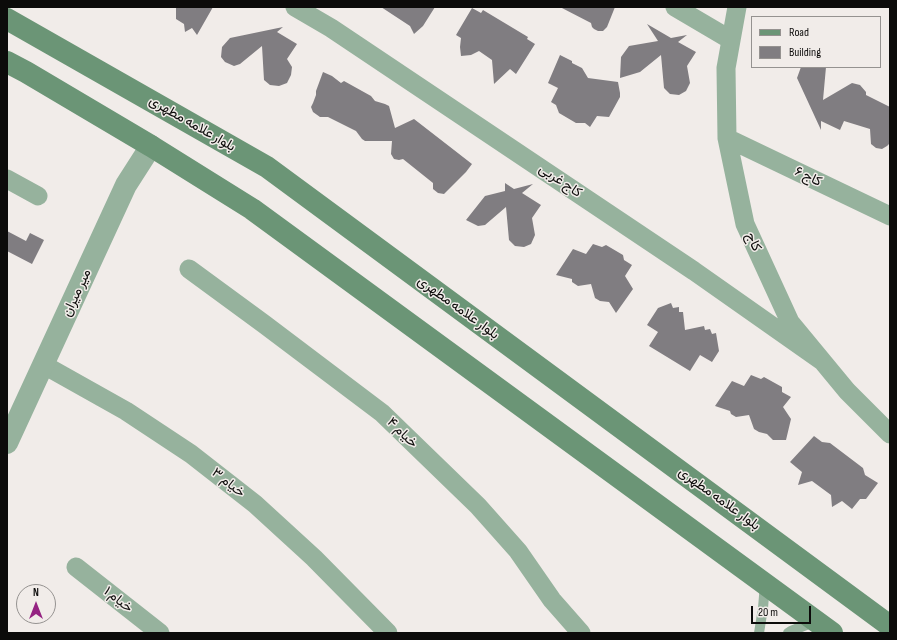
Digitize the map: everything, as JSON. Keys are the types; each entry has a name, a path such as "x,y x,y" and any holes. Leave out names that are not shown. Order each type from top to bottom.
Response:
{"main road":[{"name":"بلوار علامه مطهری","path":"7,19 267,167 890,626"},
{"path":"7,62 151,146 252,209 824,627"}],"street":[{"name":"کاج غربی","path":"294,7 338,32 694,271 822,361"},
{"path":"675,7 731,40"},
{"name":"کاج","path":"737,7 726,68 727,138 745,224 790,322 847,391 890,434"},
{"name":"کاج ۶","path":"727,138 890,216"},
{"name":"میر میران","path":"7,443 126,185 151,146"},
{"path":"7,179 38,196"},
{"name":"خیام ۴","path":"189,270 264,324 382,413 478,506 518,551 552,600 581,633"},
{"name":"خیام ۳","path":"44,365 126,411 191,454 256,504 314,558 388,633"},
{"name":"خیام ۱","path":"76,567 160,633"}],"lane":[{"path":"760,633 765,584"},
{"path":"788,633 791,631 824,627"}],"building":[{"path":"176,7 213,7 197,35 192,28 185,32 184,24 176,19"},
{"path":"381,7 435,7 423,26 414,34 410,26"},
{"path":"560,7 615,7 607,27 603,31 598,31 592,27 591,23"},
{"path":"472,8 481,13 483,10 528,37 527,39 535,44 516,74 510,69 494,84 492,60 479,51 471,55 461,56 461,38 456,35"},
{"path":"647,24 671,38 687,35 678,42 696,52 687,66 690,83 686,91 679,95 670,94 664,88 661,55 640,72 620,78 621,57 629,46 658,41"},
{"path":"283,27 277,32 297,44 287,59 292,67 291,75 287,83 279,86 270,85 264,80 262,46 240,64 234,66 225,62 221,57 222,47 230,38"},
{"path":"560,55 582,68 588,78 618,82 620,97 609,117 597,116 590,127 585,123 576,123 559,113 556,105 551,102 558,88 548,83"},
{"path":"801,68 826,68 823,100 852,83 860,85 866,92 866,95 890,107 890,143 882,149 876,148 871,144 870,129 844,121 840,130 821,121 821,130 797,78"},
{"path":"323,72 332,76 341,83 344,81 371,96 375,101 389,106 395,128 414,119 472,164 444,194 438,193 433,189 433,183 403,159 394,159 391,154 392,141 365,141 356,131 328,117 320,117 313,112 311,107"},
{"path":"505,183 514,189 533,184 522,193 541,205 532,218 535,235 531,244 524,247 515,246 509,240 506,207 485,225 478,226 466,220 485,196 505,191"},
{"path":"7,231 26,241 30,233 44,240 32,264 7,251"},
{"path":"593,244 602,247 606,245 623,255 624,260 632,265 625,276 633,289 616,313 609,302 600,301 595,298 591,284 578,286 572,282 572,279 556,275 573,249 586,254"},
{"path":"671,303 673,308 679,307 679,312 683,312 685,330 704,326 705,330 710,329 712,334 716,333 719,351 712,362 700,355 690,371 649,346 658,332 647,325 658,308"},
{"path":"751,375 761,379 764,377 782,387 782,392 791,397 783,407 791,419 786,440 773,440 767,434 754,429 749,415 736,417 731,414 730,411 715,406 732,381 744,386"},
{"path":"814,436 822,442 830,443 863,468 865,475 878,483 866,499 860,499 852,509 842,501 832,507 831,495 812,481 798,485 802,472 790,462"}]}
